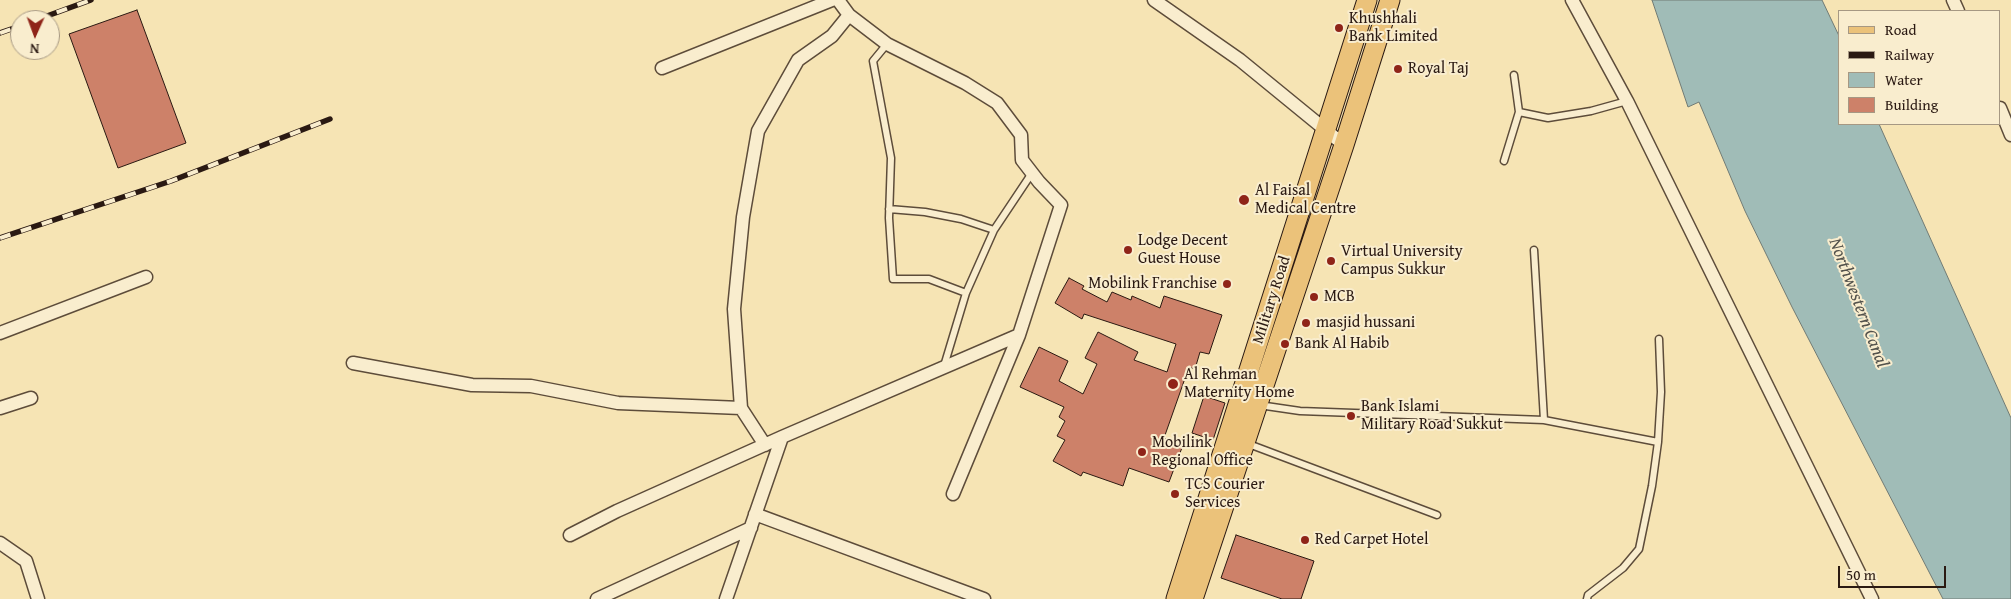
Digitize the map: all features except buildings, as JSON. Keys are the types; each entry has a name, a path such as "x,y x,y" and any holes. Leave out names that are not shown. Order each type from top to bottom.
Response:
{"main road":[{"name":"Military Road","path":"1176,599 1367,0"},
{"path":"1193,599 1344,145 1390,0"}],"street":[{"path":"662,68 832,0"},
{"path":"838,0 849,15 887,44 965,83 997,103 1021,135 1022,160 1061,205 1019,335 953,494"},
{"path":"1154,0 1240,60 1344,145"},
{"path":"1572,0 1627,101 1872,599"},
{"path":"765,445 740,408 734,309 743,217 758,131 798,60 832,36 849,15"},
{"path":"2001,110 2011,135"},
{"path":"0,334 146,277"},
{"path":"570,535 616,511 782,437 1019,335"},
{"path":"353,363 472,385 531,386 618,403 740,408"},
{"path":"0,408 31,398"},
{"path":"726,599 782,437"},
{"path":"755,514 984,599"},
{"path":"596,599 750,528"},
{"path":"0,543 26,561 38,599"}],"lane":[{"path":"887,44 873,61 891,158 890,209 893,279 929,280 966,293"},
{"path":"1504,161 1520,112 1514,75"},
{"path":"1520,112 1548,118 1591,111 1627,101"},
{"path":"944,367 966,293 994,230 1032,173"},
{"path":"890,209 925,212 961,219 994,230"},
{"path":"1534,250 1544,420"},
{"path":"1587,599 1588,594 1623,568 1639,549 1652,486 1658,442 1661,392 1659,339"},
{"path":"1257,405 1300,411 1544,420 1658,442"},
{"path":"1245,442 1437,515"}],"water":[{"name":"Northwestern Canal","path":"1652,0 1822,0 1838,34 1838,125 1879,125 2011,418 2011,599 1943,599 1792,307 1745,211 1699,102 1688,107"}],"railway":[{"path":"60,11 91,0"},
{"path":"0,33 10,30"},
{"path":"0,238 171,181 330,119"}],"place":[{"name":"Khushhali Bank Limited","path":"1339,28"},
{"name":"Royal Taj","path":"1398,69"},
{"name":"Al Faisal Medical Centre","path":"1244,200"},
{"name":"Lodge Decent Guest House","path":"1128,250"},
{"name":"Virtual University Campus Sukkur","path":"1331,261"},
{"name":"Mobilink Franchise","path":"1227,284"},
{"name":"MCB","path":"1314,297"},
{"name":"masjid hussani","path":"1306,323"},
{"name":"Bank Al Habib","path":"1285,344"},
{"name":"Al Rehman Maternity Home","path":"1173,384"},
{"name":"Bank Islami Military Road Sukkut","path":"1351,416"},
{"name":"Mobilink Regional Office","path":"1142,452"},
{"name":"TCS Courier Services","path":"1175,494"},
{"name":"Red Carpet Hotel","path":"1305,540"}]}
